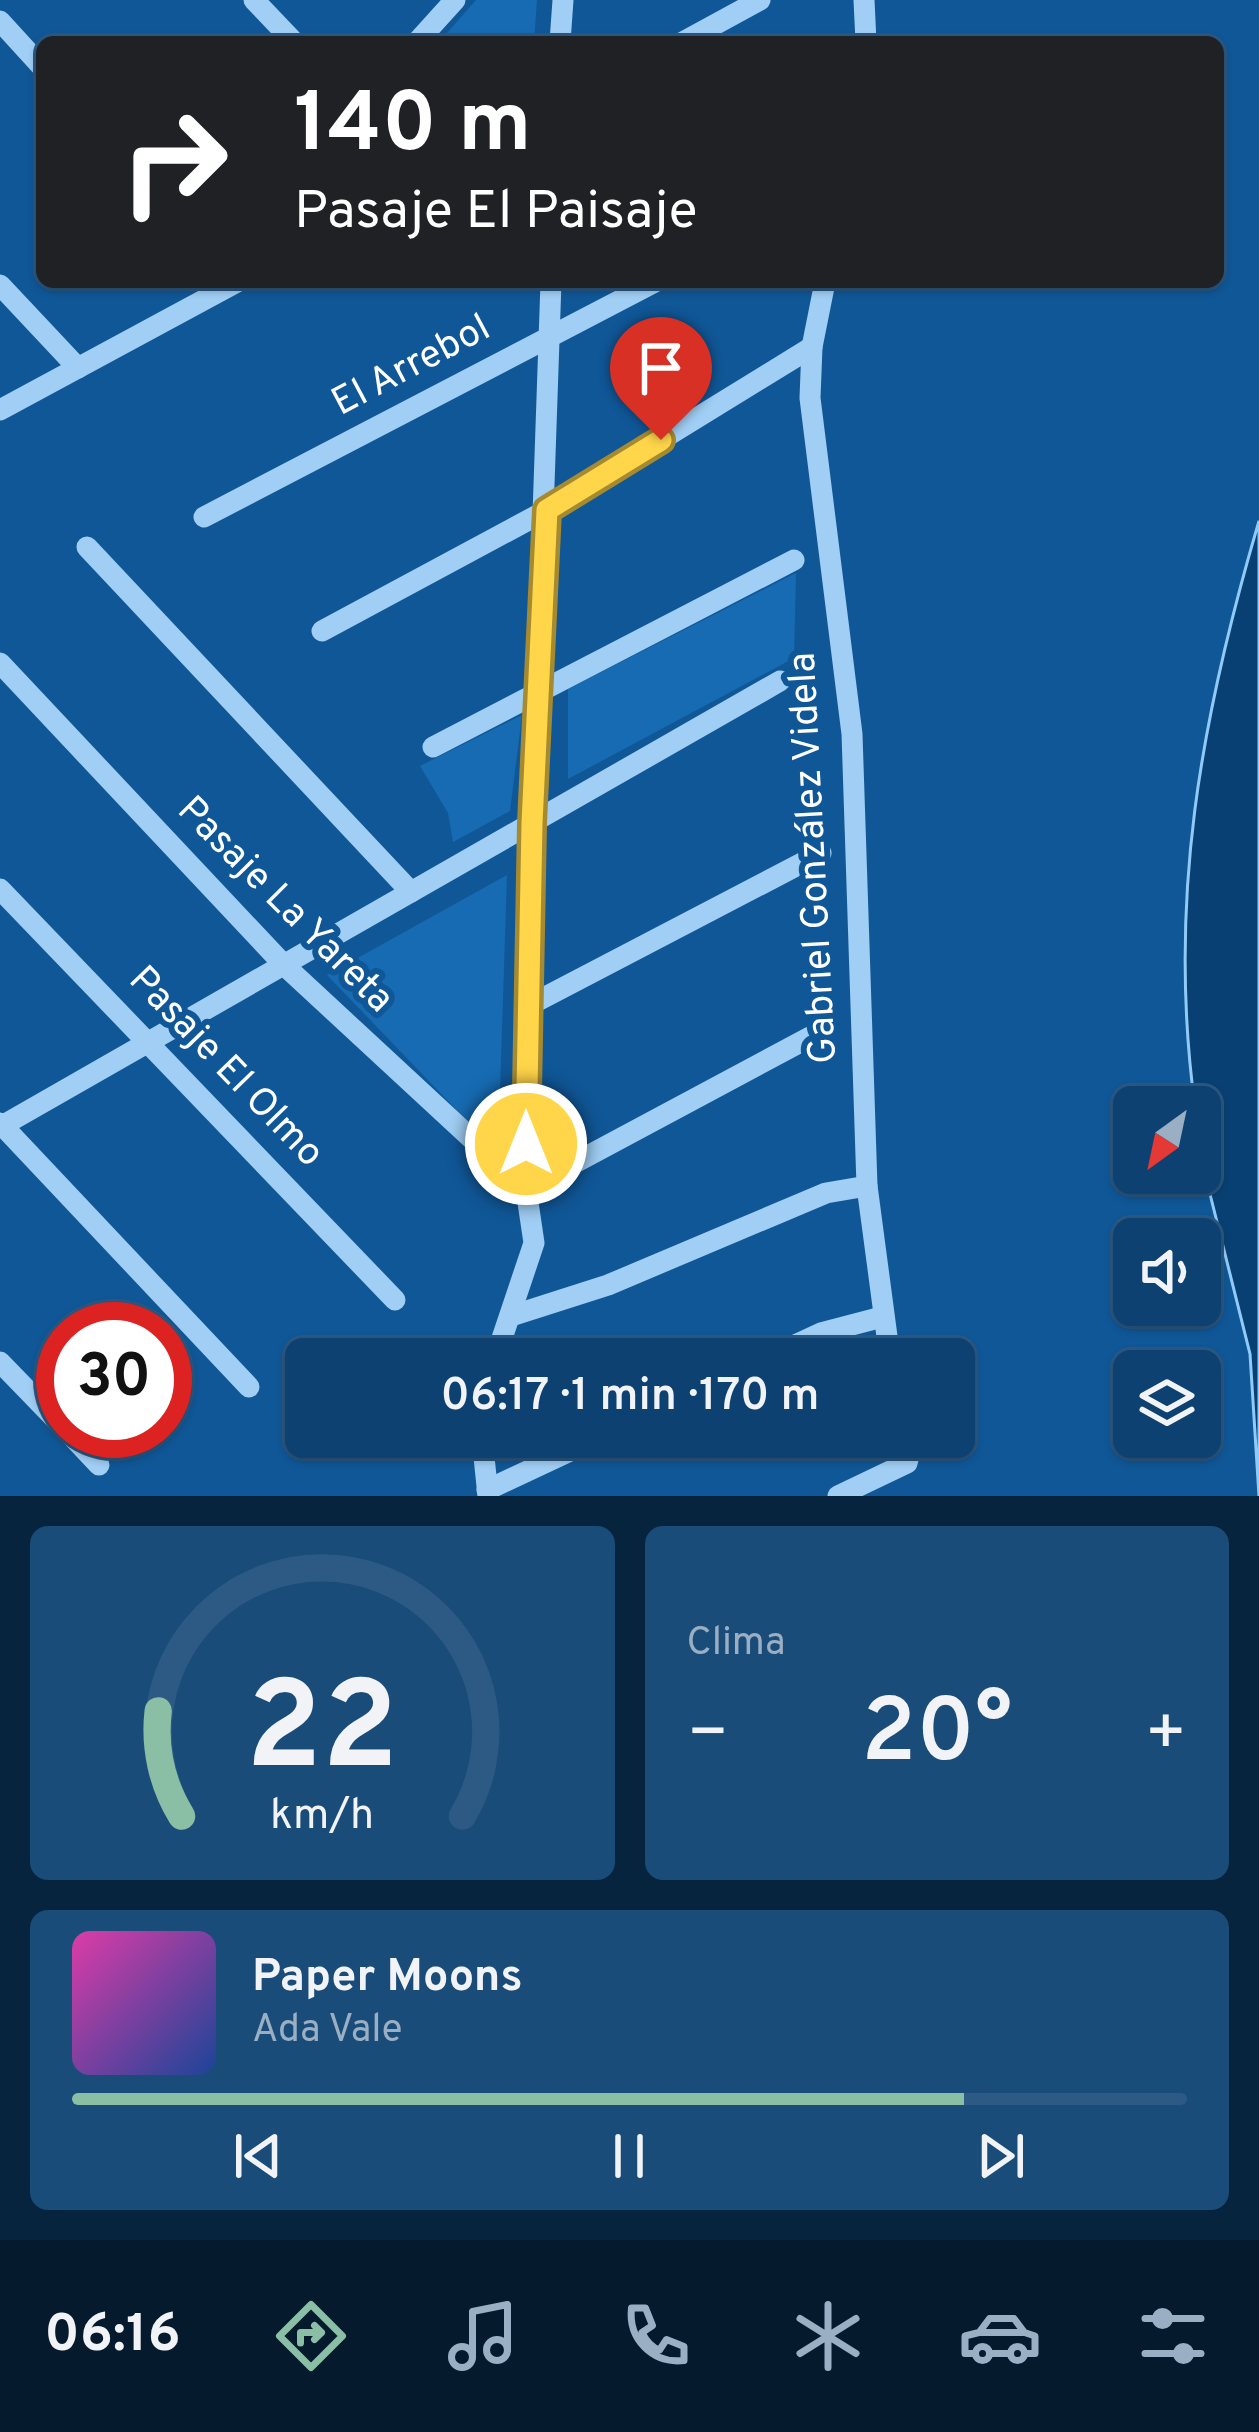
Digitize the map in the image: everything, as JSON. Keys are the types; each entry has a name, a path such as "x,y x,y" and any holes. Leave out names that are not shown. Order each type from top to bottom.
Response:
{"street":[{"path":"254,0 288,36"},
{"path":"422,36 455,0"},
{"path":"560,36 563,0"},
{"path":"693,36 760,0"},
{"path":"863,0 866,36"},
{"path":"0,21 36,60"},
{"path":"0,285 78,368"},
{"path":"0,410 226,288"},
{"path":"503,1338 534,1244 528,1201 526,1007 541,689 551,288"},
{"name":"El Arrebol","path":"204,517 643,288"},
{"name":"Gabriel González Videla","path":"824,288 812,347 811,398 852,734 866,1186 886,1338"},
{"path":"322,631 547,510 812,347"},
{"path":"86,547 410,892"},
{"path":"433,747 794,560"},
{"name":"Pasaje La Yareta","path":"0,663 284,965 528,1201"},
{"path":"249,1387 1,1125 780,681"},
{"path":"526,1007 821,853"},
{"name":"Pasaje El Olmo","path":"0,889 395,1300"},
{"path":"528,1201 810,1037"},
{"path":"512,1316 608,1286 826,1193 866,1186"},
{"path":"813,1338 850,1322 882,1317"},
{"path":"0,1362 36,1399"},
{"path":"92,1458 99,1465"},
{"path":"484,1458 488,1493 558,1458"},
{"path":"838,1496 897,1468 907,1458"}],"shaded area":[{"path":"476,0 537,0 534,36 444,36"},
{"path":"1259,521 1259,1496 1250,1354 1221,1238 1221,1218 1216,1218 1210,1194 1221,1194 1221,1086 1193,1086 1185,956 1195,811 1238,594"},
{"path":"796,573 794,658 568,779 568,689"},
{"path":"522,715 510,811 453,842 448,813 420,766"},
{"path":"507,875 498,1153 327,975"}],"route":[{"path":"526,1144 532,823 547,510 661,440"}]}
